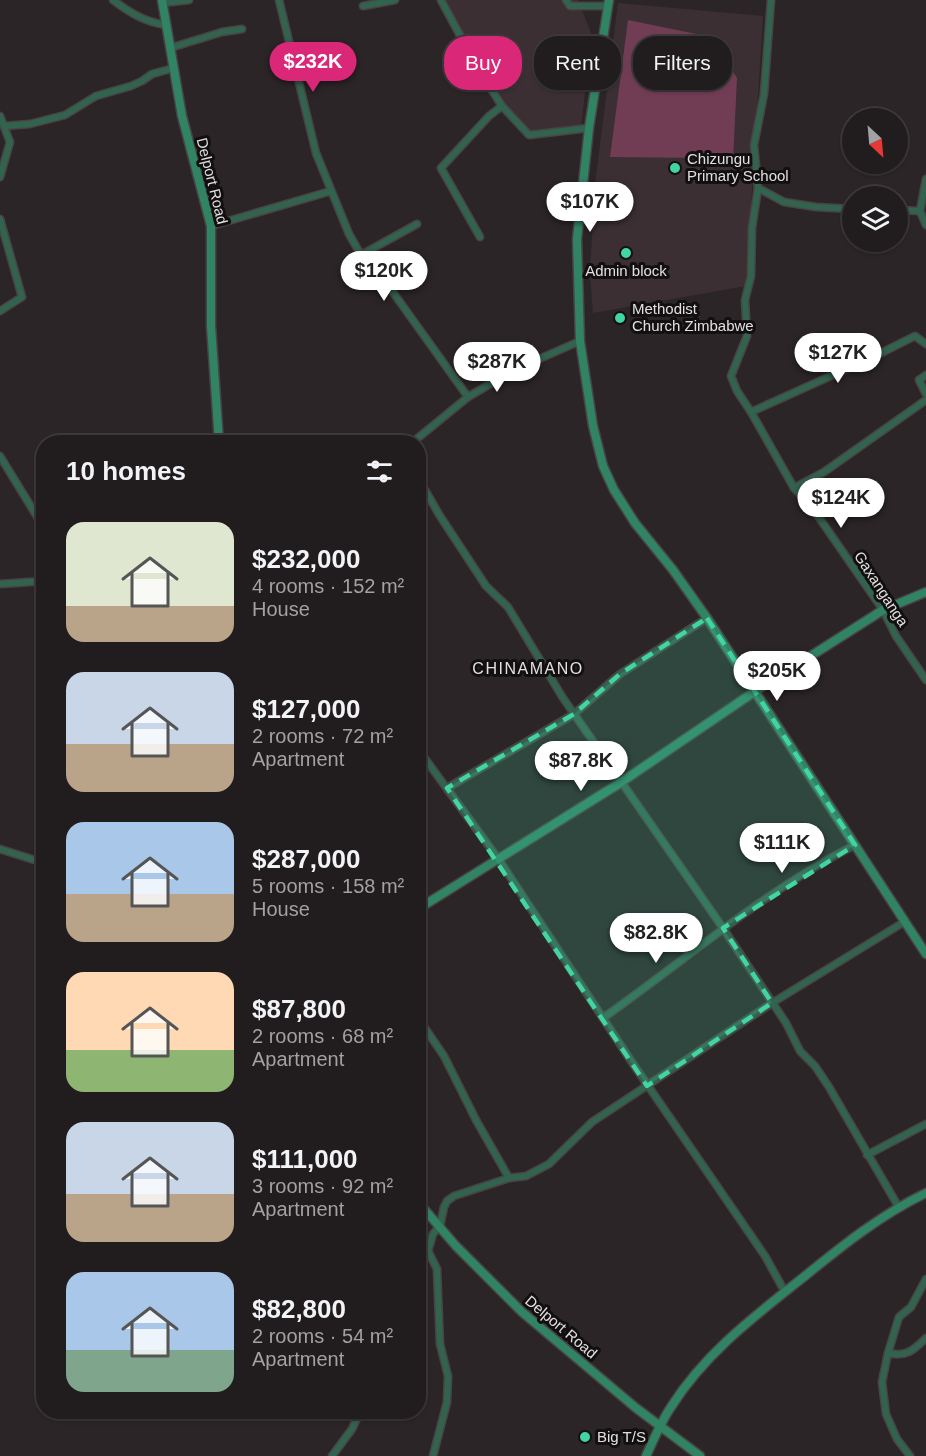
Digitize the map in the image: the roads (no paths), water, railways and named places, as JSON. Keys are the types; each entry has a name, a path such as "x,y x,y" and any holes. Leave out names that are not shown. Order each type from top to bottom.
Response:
{"street":[{"path":"113,0 128,12 150,23 166,25"},
{"path":"162,2 189,0"},
{"path":"279,0 316,153 361,255 382,277 468,397"},
{"path":"363,6 395,0"},
{"path":"441,0 475,63 502,106 529,135 573,132 589,128"},
{"path":"566,0 570,6 608,3 589,128 577,239 580,341 593,426 603,466 635,523 673,570 707,618 926,954"},
{"path":"771,0 765,94 754,145 758,188 784,202 816,207 842,208"},
{"name":"Delport Road","path":"162,2 182,116 211,226 211,326 219,435"},
{"path":"171,48 242,29"},
{"path":"4,126 30,124 65,115 96,96 131,86 152,74 174,68"},
{"path":"480,237 441,168 489,116 502,106"},
{"path":"0,116 10,142 0,176"},
{"path":"926,179 920,211 926,225"},
{"name":"Gaxanganga","path":"758,188 752,228 751,276 745,300 747,336 731,376 737,391 794,488 811,506 883,610 896,636 926,680"},
{"path":"211,226 331,191"},
{"path":"908,210 920,211"},
{"path":"0,219 22,297 0,311"},
{"path":"361,255 417,224"},
{"path":"751,412 915,336 926,344"},
{"path":"422,435 468,397 514,369 580,341"},
{"path":"926,375 919,381 926,394"},
{"path":"794,488 824,472 926,400"},
{"path":"0,456 36,515"},
{"path":"426,492 486,586 508,607 562,698 723,928 786,1023 797,1046 815,1066 829,1087 898,1206"},
{"path":"0,584 36,582"},
{"path":"426,904 620,783 754,692 883,610 926,592"},
{"path":"447,788 574,714 620,674 707,618"},
{"path":"426,760 499,860 647,1086 765,1256 785,1292"},
{"path":"603,1018 723,928 828,859 855,845"},
{"path":"0,849 36,860"},
{"path":"426,1254 434,1234 440,1226 444,1207 447,1201 454,1196 509,1178 526,1176 549,1164 592,1122 772,1003 904,922"},
{"path":"426,1030 444,1056 476,1120 509,1178"},
{"path":"867,1155 926,1124"},
{"path":"646,1456 660,1425 690,1381 730,1337 841,1246 898,1206 926,1193"},
{"name":"Delport Road","path":"426,1212 522,1312 636,1408 700,1456"},
{"path":"428,1251 437,1269 440,1344 448,1376 447,1402 433,1456"},
{"path":"910,1456 897,1438 886,1414 882,1382 899,1317 911,1307 926,1279"},
{"path":"888,1353 901,1356 913,1352 926,1338"},
{"path":"332,1456 356,1419"}],"place":[{"name":"Chizungu Primary School","path":"675,168"},
{"name":"Admin block","path":"626,253"},
{"name":"Methodist Church Zimbabwe","path":"620,318"},
{"name":"Big T/S","path":"585,1437"}],"district":[{"name":"CHINAMANO","path":"528,668"}]}
